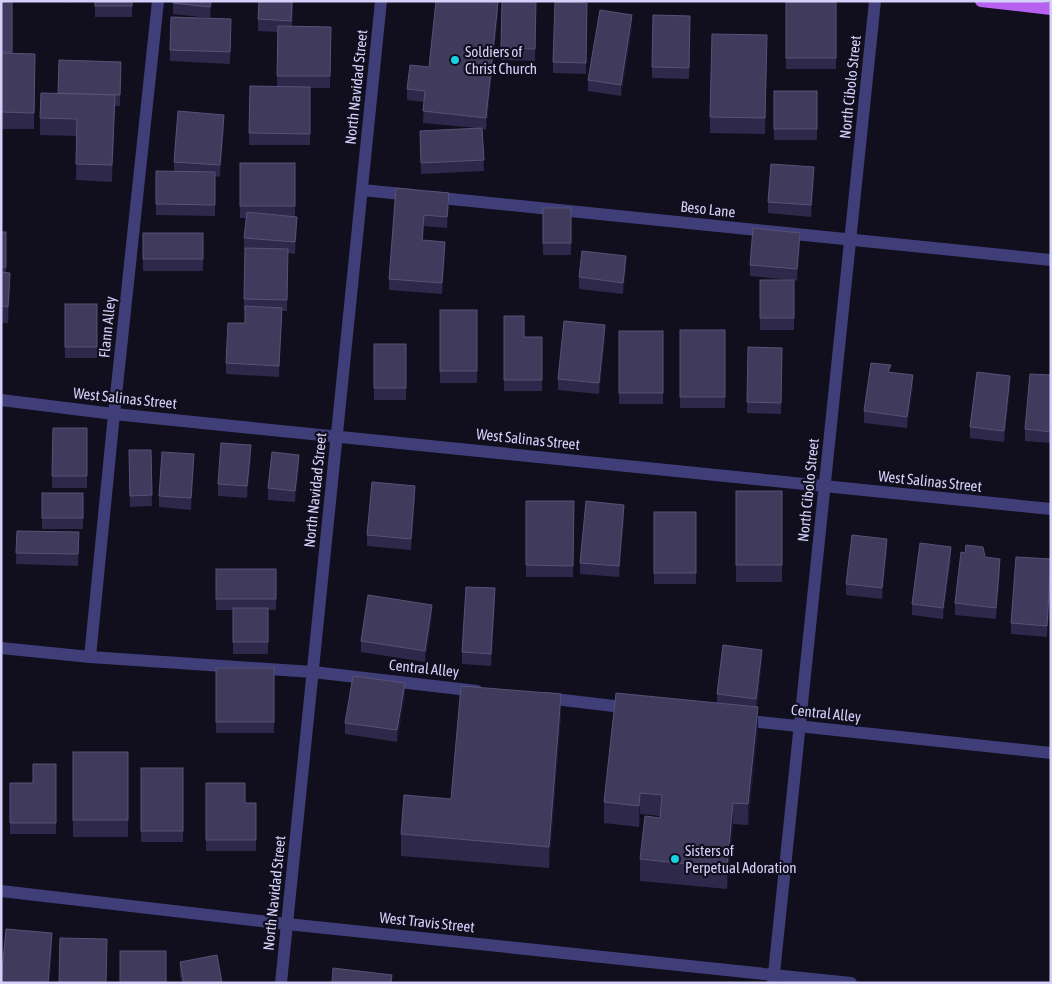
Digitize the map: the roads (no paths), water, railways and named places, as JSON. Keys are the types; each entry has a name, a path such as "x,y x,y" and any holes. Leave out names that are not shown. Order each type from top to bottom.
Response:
{"main road":[{"path":"981,1 1051,8"}],"street":[{"name":"Flann Alley","path":"90,657 158,1"},
{"name":"North Navidad Street","path":"281,983 382,1"},
{"name":"North Cibolo Street","path":"773,979 875,1"},
{"name":"Beso Lane","path":"362,190 1051,260"},
{"name":"West Salinas Street","path":"1,400 114,414 1051,509"},
{"name":"Central Alley","path":"1,648 90,657 313,672 492,692"},
{"path":"532,697 641,709"},
{"name":"Central Alley","path":"730,719 1051,752"},
{"name":"West Travis Street","path":"1,891 773,979 851,983"}],"place":[{"name":"Soldiers of Christ Church","path":"455,60"},
{"name":"Sisters of Perpetual Adoration","path":"675,859"}]}
